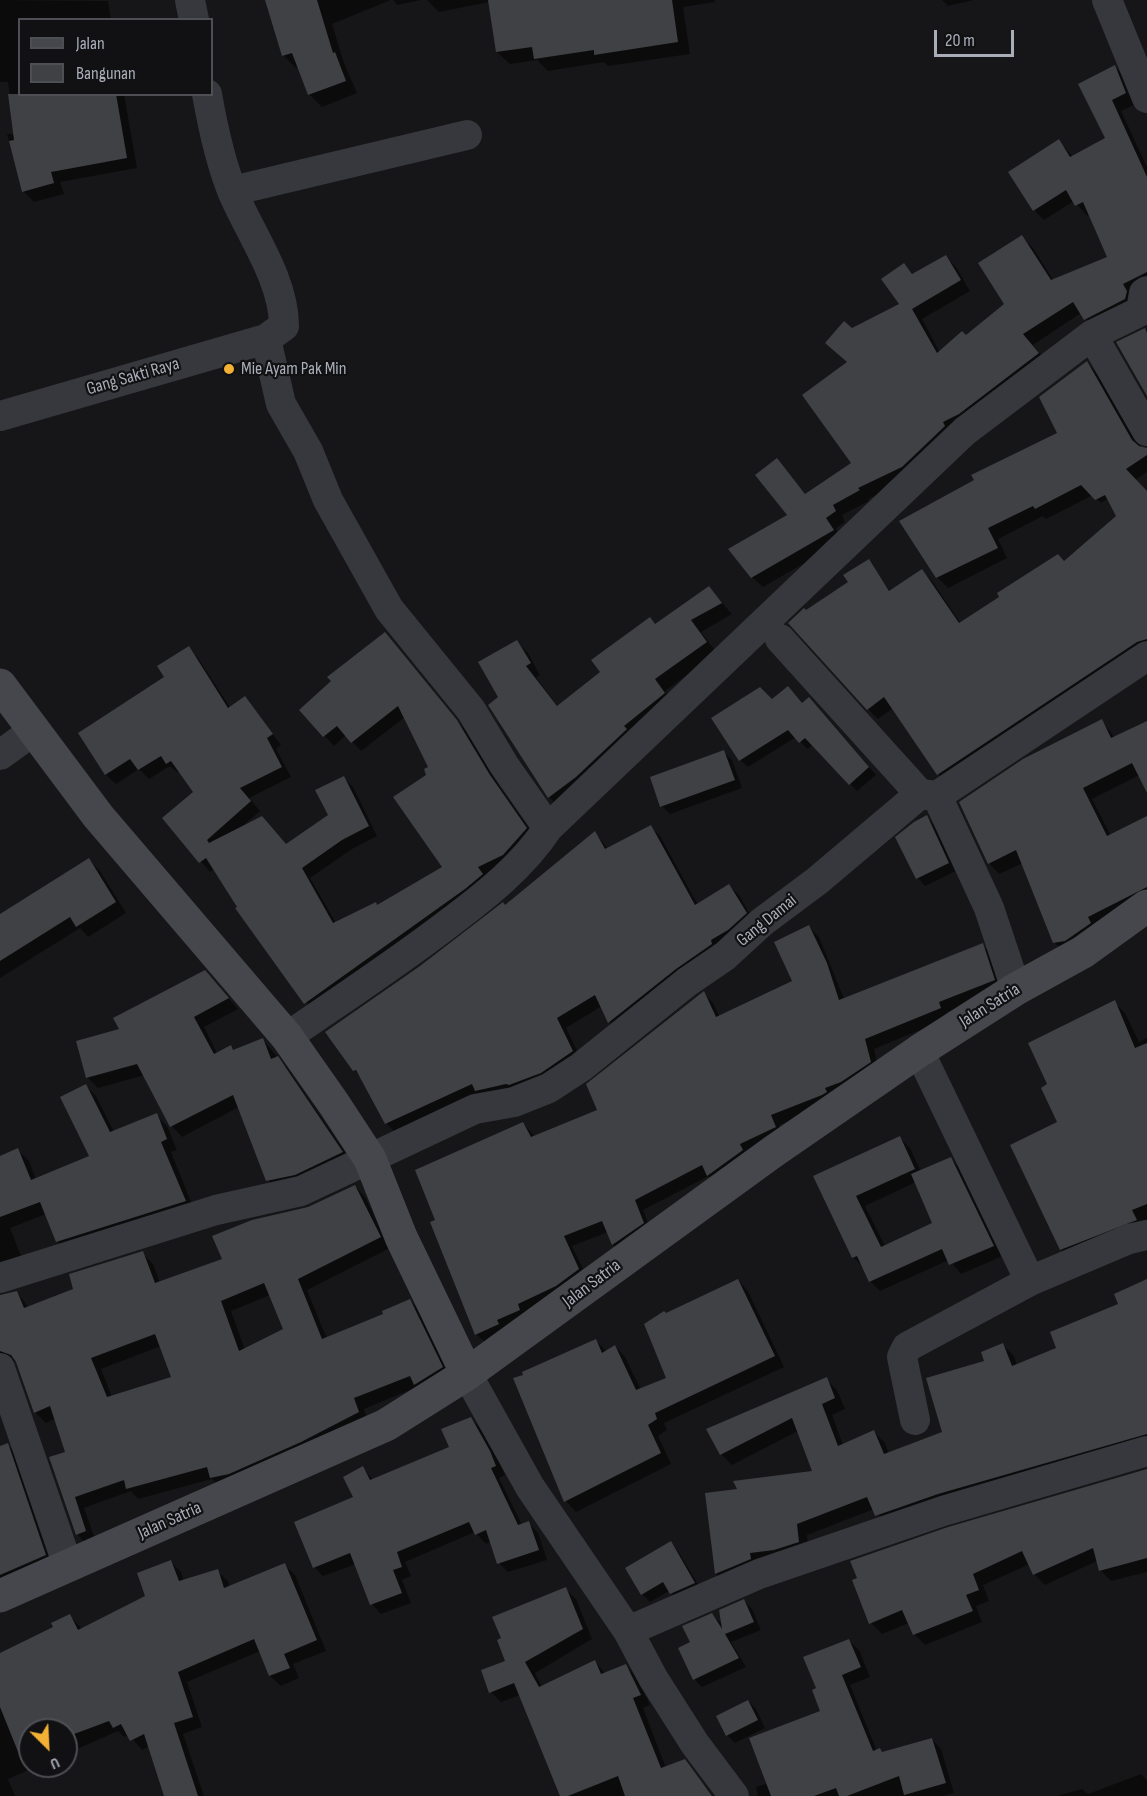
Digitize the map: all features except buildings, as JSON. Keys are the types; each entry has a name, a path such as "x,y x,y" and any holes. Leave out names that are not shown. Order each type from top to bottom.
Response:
{"street":[{"path":"190,0 194,18"},
{"path":"1107,0 1147,98"},
{"path":"207,96 214,134 232,191 277,288 284,311 284,326 266,339 281,404 308,451 328,500 389,609 471,710 504,765 548,828"},
{"path":"232,191 467,135"},
{"path":"287,1037 412,951 483,897 536,847 548,828 965,431 1092,334 1141,311 1144,293 1147,291"},
{"path":"1092,334 1146,427"},
{"name":"Gang Sakti Raya","path":"0,416 266,339"},
{"path":"780,639 928,795 990,908 1016,989"},
{"name":"Gang Damai","path":"0,1278 216,1210 302,1191 475,1109 514,1102 549,1088 581,1067 687,982 725,956 762,922 928,795 1147,656"},
{"path":"0,685 105,825 287,1037 370,1160 401,1237 467,1374 530,1487 628,1631 653,1678 695,1744 734,1796"},
{"path":"0,755 33,731"},
{"name":"Jalan Satria","path":"0,1596 386,1425 467,1374 774,1151 919,1051 1016,989 1083,952 1147,906"},
{"path":"919,1051 1030,1281"},
{"path":"915,1420 902,1357 907,1347 918,1339 1030,1281 1129,1239 1147,1235"},
{"path":"0,1368 68,1566"},
{"path":"628,1631 780,1567 943,1511 1147,1451"}],"place":[{"name":"Mie Ayam Pak Min","path":"229,369"}]}
